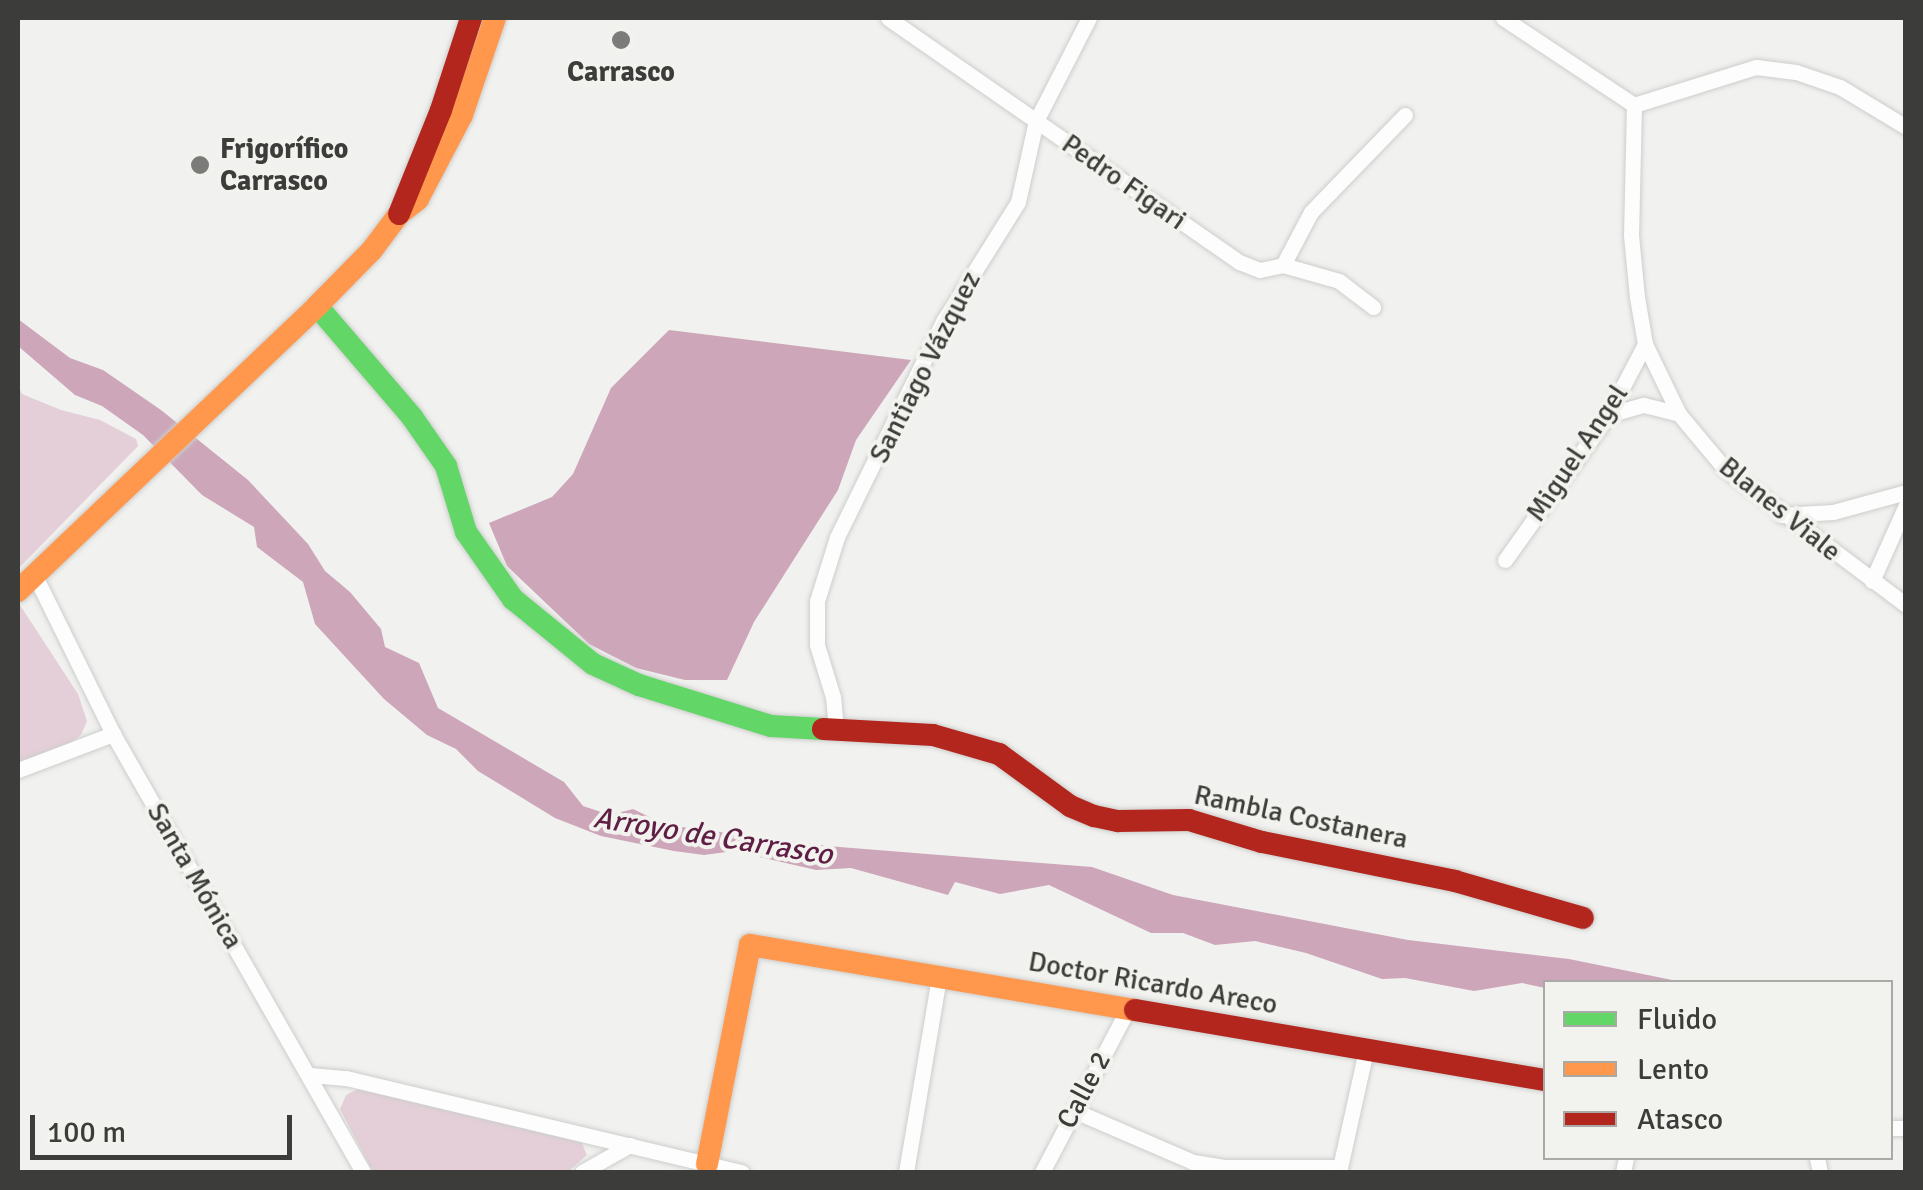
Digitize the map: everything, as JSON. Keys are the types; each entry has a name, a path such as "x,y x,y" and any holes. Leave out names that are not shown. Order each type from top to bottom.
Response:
{"street":[{"path":"399,214 441,110 471,18"},
{"path":"26,584 317,306 372,250 399,214 418,199 442,160 494,18"},
{"name":"Pedro Figari","path":"888,18 1239,262 1260,270 1283,265 1338,281 1373,307"},
{"name":"Santiago Vázquez","path":"836,730 833,696 817,645 817,601 838,536 944,320 1018,202 1036,121 1089,18"},
{"path":"1503,18 1634,104 1756,68 1796,72 1840,87 1906,127"},
{"name":"Blanes Viale","path":"1634,104 1631,235 1645,344 1678,414 1725,469 1781,515 1906,605"},
{"path":"1283,265 1311,212 1405,115"},
{"name":"Rambla Costanera","path":"317,306 412,417 446,466 466,532 513,599 594,664 639,685 770,726 933,735 999,754 1070,806 1094,816 1118,821 1190,820 1262,842 1455,882 1584,918"},
{"name":"Miguel Angel","path":"1505,560 1608,415 1645,344"},
{"path":"1608,415 1644,405 1678,414"},
{"path":"1781,515 1833,512 1906,492"},
{"path":"1872,582 1906,505"},
{"name":"Santa Mónica","path":"26,584 363,1172"},
{"path":"18,770 114,734"},
{"name":"Doctor Ricardo Areco","path":"707,1164 750,945 1543,1080"},
{"path":"906,1172 939,977"},
{"name":"Calle 2","path":"1042,1172 1128,1009"},
{"path":"1075,1111 1193,1162 1223,1167 1340,1170 1366,1050"},
{"path":"310,1075 346,1078 742,1172"},
{"path":"582,1172 630,1144"}],"shaded area":[{"path":"18,386 22,394 100,420 136,439 138,446 18,569"},
{"path":"18,602 78,694 87,721 81,735 66,746 18,762"},
{"path":"360,1088 581,1141 587,1155 568,1172 373,1172 340,1109 346,1095"}],"water":[{"name":"Arroyo de Carrasco","path":"18,319 70,358 103,370 161,410 248,480 308,544 325,571 350,592 381,629 385,647 419,663 438,708 564,782 583,806 610,815 633,809 666,825 827,846 1092,867 1173,895 1408,940 1569,959 1672,980 1543,980 1543,988 1522,983 1474,991 1405,978 1382,979 1306,953 1255,941 1215,945 1183,933 1151,933 1049,885 1000,894 955,882 948,895 851,868 816,870 734,851 704,855 601,836 555,818 478,771 456,749 427,735 384,699 315,624 303,582 257,547 254,527 202,495 143,435 102,406 75,395 18,346"},
{"path":"669,330 911,360 856,440 838,490 754,622 727,680 685,680 636,668 589,644 507,566 489,523 552,497 573,474 611,388"}],"traffic: fast":[{"path":"317,306 412,417 446,466 466,532 513,599 593,664 639,685 771,726 823,729"}],"traffic: slow":[{"path":"18,591 317,306 372,250 399,214 418,199 462,115 495,18"},
{"path":"707,1164 750,945 1135,1010"}],"traffic: jam":[{"path":"399,214 441,110 471,18"},
{"path":"823,729 933,735 999,754 1070,806 1094,816 1118,821 1189,820 1262,842 1455,881 1583,918"},
{"path":"1135,1010 1543,1079"}],"place":[{"name":"Carrasco","path":"621,40"},
{"name":"Frigorífico Carrasco","path":"200,165"}]}
